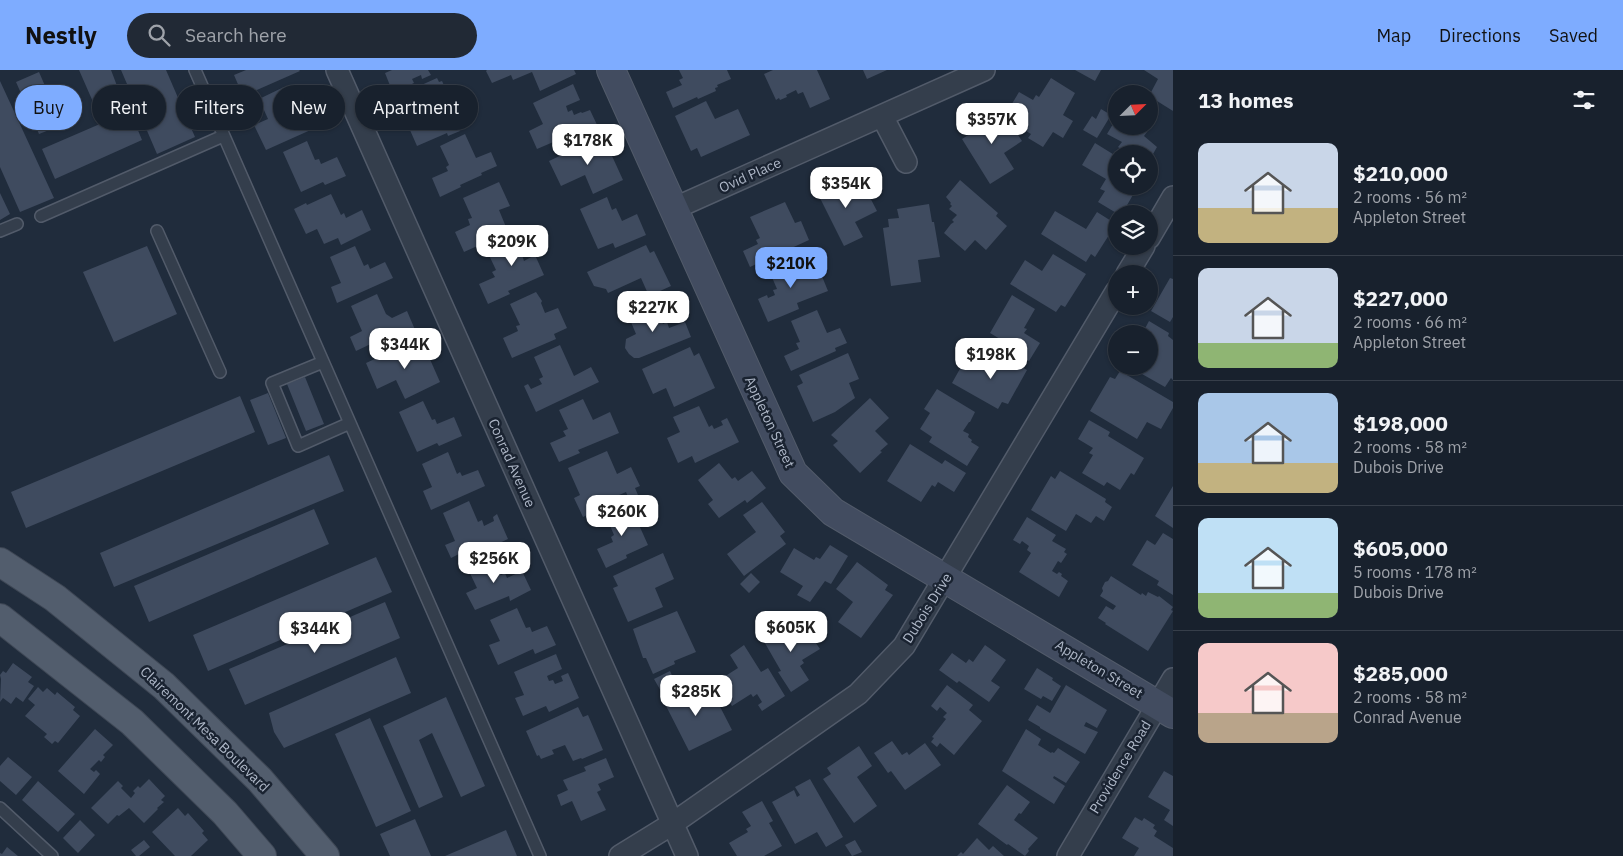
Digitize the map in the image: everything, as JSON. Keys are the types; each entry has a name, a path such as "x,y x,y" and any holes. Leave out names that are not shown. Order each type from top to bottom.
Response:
{"main road":[{"name":"Clairemont Mesa Boulevard","path":"0,562 55,598 164,686 260,780 325,856"},
{"path":"0,618 132,722 225,813 262,856"}],"street":[{"name":"Conrad Avenue","path":"337,70 686,856"},
{"name":"Appleton Street","path":"611,70 793,473 833,512 1165,709"},
{"name":"Ovid Place","path":"673,209 984,70"},
{"path":"882,116 906,162"},
{"path":"1158,223 1173,197"},
{"name":"Dubois Drive","path":"620,856 672,824 858,694 904,646 1108,305"},
{"name":"Providence Road","path":"1068,856 1165,709 1173,679"}],"lane":[{"path":"195,70 540,856"},
{"path":"41,216 223,136"},
{"path":"0,231 17,224"},
{"path":"157,231 220,372"},
{"path":"323,362 272,383 298,446 350,423"},
{"path":"0,808 52,856"}],"building":[{"path":"79,70 111,70 117,85 92,85 92,100"},
{"path":"121,70 166,70 176,93 176,130 192,130 195,137 157,154 147,130 166,130 166,85 127,85"},
{"path":"246,70 300,71 263,87 263,85 238,85 234,75"},
{"path":"392,70 428,70 431,75 422,79 421,75 412,79 414,83 410,85 390,85 385,73"},
{"path":"487,70 574,70 576,74 540,91 532,72 513,80 511,75 492,83"},
{"path":"679,70 727,70 731,79 717,85 716,91 673,108 666,92 682,85 679,80 683,78"},
{"path":"773,70 817,70 830,99 810,108 803,92 798,94 796,90 786,95 787,97 776,100 764,74"},
{"path":"863,70 887,70 867,79"},
{"path":"1075,70 1101,70 1095,81"},
{"path":"1144,70 1173,70 1173,111 1158,102 1158,85 1155,85 1158,79"},
{"path":"39,72 45,85 17,85 16,82"},
{"path":"437,78 444,85 421,85"},
{"path":"1051,78 1075,93 1063,115 1073,121 1063,138 1053,132 1043,147 1028,138 1031,134 1021,128 1028,118 1010,107 1019,92 1033,100 1036,95 1039,97"},
{"path":"0,81 15,114 15,130 23,130 54,198 20,212 0,167"},
{"path":"573,84 580,100 566,106 568,112 572,110 574,115 590,110 599,129 568,143 565,137 537,149 529,131 543,124 533,103"},
{"path":"273,92 273,130 311,130 266,150 256,130 263,130 263,121 268,119 263,108 263,97"},
{"path":"706,101 715,119 738,109 750,135 701,157 697,148 691,151 675,116"},
{"path":"1000,108 1022,141 1004,153 1014,169 990,184 962,139 970,134 967,129"},
{"path":"1101,109 1108,113 1108,120 1097,138 1083,130 1092,116 1096,119"},
{"path":"92,127 92,130 138,130 142,140 55,179 42,149"},
{"path":"37,130 49,130 39,134"},
{"path":"410,130 460,131 448,136 447,133 417,146"},
{"path":"465,134 476,158 491,152 497,166 440,197 432,178 448,171 446,167 449,165 440,146"},
{"path":"1109,135 1145,135 1155,145 1120,145 1122,142"},
{"path":"598,138 602,148 607,145 623,180 593,194 585,175 561,186 549,161"},
{"path":"307,141 315,160 319,159 321,164 337,157 346,176 325,185 323,182 301,192 283,152"},
{"path":"1095,143 1108,151 1108,195 1133,195 1127,205 1108,205 1108,208 1098,202 1105,191 1100,189 1106,179 1082,165"},
{"path":"836,179 845,196 864,186 877,211 855,222 863,237 844,246 815,188"},
{"path":"960,180 998,213 996,216 1007,226 986,250 975,240 965,251 944,233 954,222 952,220 957,215 949,209 952,206 946,197"},
{"path":"499,182 510,206 499,210 506,227 493,233 495,238 464,252 455,232 470,225 468,219 472,218 463,198"},
{"path":"0,193 10,214 0,220"},
{"path":"331,194 341,215 344,213 346,218 362,210 371,230 341,245 338,238 324,244 317,229 306,234 294,209"},
{"path":"607,197 612,210 616,208 622,221 637,214 646,235 615,248 613,243 598,249 580,209"},
{"path":"785,202 795,223 801,221 809,240 750,267 743,251 758,244 756,240 760,238 750,217"},
{"path":"929,204 940,257 918,260 921,282 891,286 883,228 889,227 888,219 899,218 897,209"},
{"path":"1055,211 1086,229 1097,212 1108,219 1108,237 1095,257 1091,254 1086,262 1041,234"},
{"path":"534,230 541,247 522,255 524,261 535,255 544,275 508,291 510,294 488,304 479,284 495,277 492,272 496,270 487,251"},
{"path":"646,245 650,253 654,251 671,286 649,296 641,278 608,293 606,289 594,286 587,272"},
{"path":"147,246 177,314 114,342 83,272"},
{"path":"355,246 364,266 368,264 370,269 385,262 393,278 337,303 331,287 341,283 330,257"},
{"path":"1053,254 1086,274 1065,307 1061,305 1056,312 1010,284 1025,260 1042,271"},
{"path":"794,256 802,276 819,269 828,291 797,303 799,309 768,322 758,299 767,295 768,298 775,295 773,290 777,289 768,268"},
{"path":"1170,278 1173,279 1173,317 1170,322 1158,315 1158,299"},
{"path":"536,292 542,301 545,313 558,308 567,328 554,334 556,339 512,358 503,338 518,331 516,326 520,325 510,304"},
{"path":"377,294 386,314 392,318 407,311 416,332 386,345 385,342 377,346 375,342 356,351 350,337 362,331 351,306"},
{"path":"1012,295 1035,309 1024,328 1027,329 1024,333 1040,343 1029,361 1008,348 1010,345 990,333"},
{"path":"654,304 663,324 667,322 669,328 685,322 691,337 639,358 634,358 625,348 626,339 636,334 628,315"},
{"path":"817,310 827,333 840,328 847,343 835,348 836,351 791,371 784,356 799,349 796,343 800,342 791,321"},
{"path":"1149,321 1156,325 1147,325"},
{"path":"1158,326 1169,333 1168,336 1173,340 1173,380 1171,378 1165,387 1144,375 1158,375"},
{"path":"414,341 419,351 425,348 440,382 405,399 396,380 377,389 366,363"},
{"path":"560,345 574,376 591,367 599,382 536,412 524,386 528,384 531,389 542,384 539,379 543,377 534,357"},
{"path":"690,347 694,356 699,353 715,388 674,407 666,388 653,394 642,369"},
{"path":"994,352 1027,370 1008,404 1002,402 998,409 952,383 966,358 984,369"},
{"path":"848,353 859,379 849,383 855,398 835,412 813,422 797,386 803,383 799,375"},
{"path":"1118,375 1127,375 1173,402 1173,408 1161,429 1147,422 1137,439 1090,411 1110,377 1115,379"},
{"path":"305,377 324,424 306,431 287,384"},
{"path":"937,389 975,412 963,431 969,434 968,437 972,440 971,442 979,447 967,466 929,442 932,437 920,429 930,413 924,409"},
{"path":"268,393 286,438 268,445 250,400"},
{"path":"240,396 255,432 26,528 11,492"},
{"path":"870,398 889,418 875,431 888,444 860,473 833,445 838,441 831,435"},
{"path":"583,399 593,420 610,412 619,433 578,450 580,453 559,462 550,443 566,436 563,431 568,429 559,410"},
{"path":"423,401 432,420 435,419 437,424 454,417 462,436 439,446 437,443 417,452 399,412"},
{"path":"699,406 709,427 712,425 714,429 723,425 721,421 727,418 739,442 695,463 692,456 678,463 667,438 680,432 673,417"},
{"path":"1089,420 1110,432 1108,436 1144,458 1134,475 1131,473 1120,490 1107,482 1104,486 1082,473 1093,455 1089,453 1093,448 1078,439"},
{"path":"910,444 942,464 945,460 966,473 954,492 938,482 935,487 932,485 921,502 887,481"},
{"path":"607,451 617,474 631,467 640,486 635,488 638,495 629,499 626,492 601,503 603,507 583,517 574,498 580,495 568,468"},
{"path":"448,452 457,474 460,472 462,476 478,470 485,486 431,510 423,491 432,487 422,464"},
{"path":"329,455 344,491 114,587 100,553"},
{"path":"719,463 732,479 735,477 738,481 752,471 766,488 747,503 745,500 719,518 708,504 713,500 698,480"},
{"path":"1060,471 1106,499 1105,502 1112,507 1104,521 1096,516 1091,523 1076,514 1066,531 1031,510 1051,476 1055,479"},
{"path":"1173,486 1173,528 1155,516"},
{"path":"469,501 478,522 482,520 484,526 494,521 493,517 497,514 508,539 478,553 475,546 451,558 445,545 455,541 443,513"},
{"path":"762,502 785,532 780,536 786,544 744,576 727,554 756,532 743,515"},
{"path":"630,505 648,545 626,555 627,558 606,568 597,549 613,542 611,537 614,535 606,516"},
{"path":"314,509 329,544 149,622 134,586"},
{"path":"1027,517 1056,535 1052,541 1066,549 1064,552 1067,554 1061,563 1058,561 1052,571 1057,574 1059,572 1068,581 1059,597 1019,572 1031,553 1027,550 1029,546 1022,541 1020,544 1013,540"},
{"path":"1163,533 1173,539 1173,595 1157,585 1159,581 1132,565 1147,540 1155,545"},
{"path":"830,545 848,556 831,584 825,581 810,602 797,595 803,586 780,572 794,548 814,560 816,557 820,559"},
{"path":"663,553 674,579 655,588 663,607 628,622 613,588 618,586 613,576"},
{"path":"492,556 501,575 505,573 507,578 522,571 531,590 510,601 509,596 475,610 466,593 477,588 467,567"},
{"path":"376,557 392,592 208,671 193,635"},
{"path":"857,562 888,585 885,590 893,595 861,638 838,622 853,602 836,589"},
{"path":"751,573 760,582 749,593 740,584"},
{"path":"1111,576 1141,595 1142,593 1146,596 1148,592 1159,596 1173,607 1171,610 1173,611 1148,651 1098,618 1106,606 1113,610 1116,606 1100,596 1105,582"},
{"path":"385,602 400,638 245,705 229,669"},
{"path":"517,608 526,628 530,627 532,632 547,626 556,645 535,654 533,649 498,665 489,645 500,641 490,620"},
{"path":"677,611 696,652 674,661 675,664 653,674 646,658 643,658 633,629"},
{"path":"787,622 794,634 805,627 820,649 802,660 804,663 800,666 809,680 791,692 778,672 781,671 762,638"},
{"path":"744,645 761,672 768,668 785,696 762,711 758,705 762,702 757,694 753,697 751,694 732,706 716,682 738,668 730,655"},
{"path":"985,645 1006,660 991,681 1000,687 989,702 959,681 957,683 939,670 952,653 966,663 969,659 973,662"},
{"path":"556,654 562,669 547,676 549,681 553,680 555,684 563,681 561,676 568,673 579,698 549,712 546,706 523,716 515,698 524,695 514,672"},
{"path":"396,657 411,693 284,748 274,732 269,713"},
{"path":"13,663 32,677 28,682 34,686 23,702 16,697 11,704 3,698 0,702 0,675 3,671 6,673"},
{"path":"1037,668 1053,678 1052,680 1061,686 1052,701 1043,696 1041,699 1024,689"},
{"path":"670,671 677,686 662,693 654,679"},
{"path":"685,684 686,687 688,686 697,704 714,695 732,730 689,751 662,698"},
{"path":"947,685 973,705 969,710 982,721 954,755 940,743 937,747 931,742 934,738 932,737 946,719 943,717 947,713 940,707 937,711 931,706"},
{"path":"1066,685 1107,710 1097,728 1086,722 1084,726 1098,732 1085,754 1028,720 1037,705 1050,713"},
{"path":"38,687 43,692 47,688 55,695 57,692 75,707 73,710 80,716 58,743 55,741 52,744 44,737 47,734 25,716 35,705 28,699"},
{"path":"446,697 485,786 461,797 432,733 419,740 443,797 419,808 383,726"},
{"path":"578,707 583,717 588,715 603,750 573,761 565,745 552,750 554,754 541,759 539,755 537,756 526,731"},
{"path":"370,718 411,811 376,827 335,734"},
{"path":"95,729 113,745 103,755 105,757 101,762 99,760 90,769 94,772 96,770 100,774 84,794 58,771"},
{"path":"1026,729 1041,739 1038,745 1051,753 1054,753 1058,748 1080,762 1066,783 1054,776 1053,778 1065,786 1054,804 1002,771"},
{"path":"892,741 902,755 907,752 909,755 925,743 941,765 905,790 891,771 888,773 874,753"},
{"path":"859,746 872,766 857,777 877,806 854,823 823,779 831,774 827,768"},
{"path":"8,757 32,777 16,795 0,781 0,766"},
{"path":"606,758 614,777 598,784 601,790 597,792 606,810 581,821 572,801 561,806 557,795 568,790 563,780 586,771 584,767"},
{"path":"1164,771 1173,776 1173,826 1164,820 1170,810 1148,797"},
{"path":"149,779 165,796 161,800 164,802 144,823 129,808 119,816 117,815 108,824 91,808 118,781 123,786 121,788 131,798 135,793 133,791 138,786 140,788"},
{"path":"810,779 843,837 826,847 817,832 795,844 772,802 794,790 797,797 800,795 795,787"},
{"path":"38,781 75,814 58,832 22,800"},
{"path":"1007,785 1030,802 1014,820 1038,838 1028,849 1029,851 1025,856 978,824"},
{"path":"762,801 773,821 769,823 782,846 764,856 737,856 729,843 748,832 746,829 751,826 742,812"},
{"path":"178,808 185,816 188,813 204,831 202,833 208,840 191,856 175,856 152,832"},
{"path":"1135,817 1142,821 1144,818 1155,825 1153,828 1157,831 1154,836 1173,848 1173,856 1134,856 1139,848 1122,838"},
{"path":"415,819 431,856 390,856 380,834"},
{"path":"80,820 95,835 78,853 63,838"},
{"path":"506,830 517,856 445,856"},
{"path":"977,838 989,850 993,846 1004,856 957,856 961,852 963,854"},
{"path":"144,840 150,847 139,856 136,856 131,850"},
{"path":"855,840 862,852 852,856 845,845"},
{"path":"7,847 18,856 0,856 0,853 2,854"}]}
